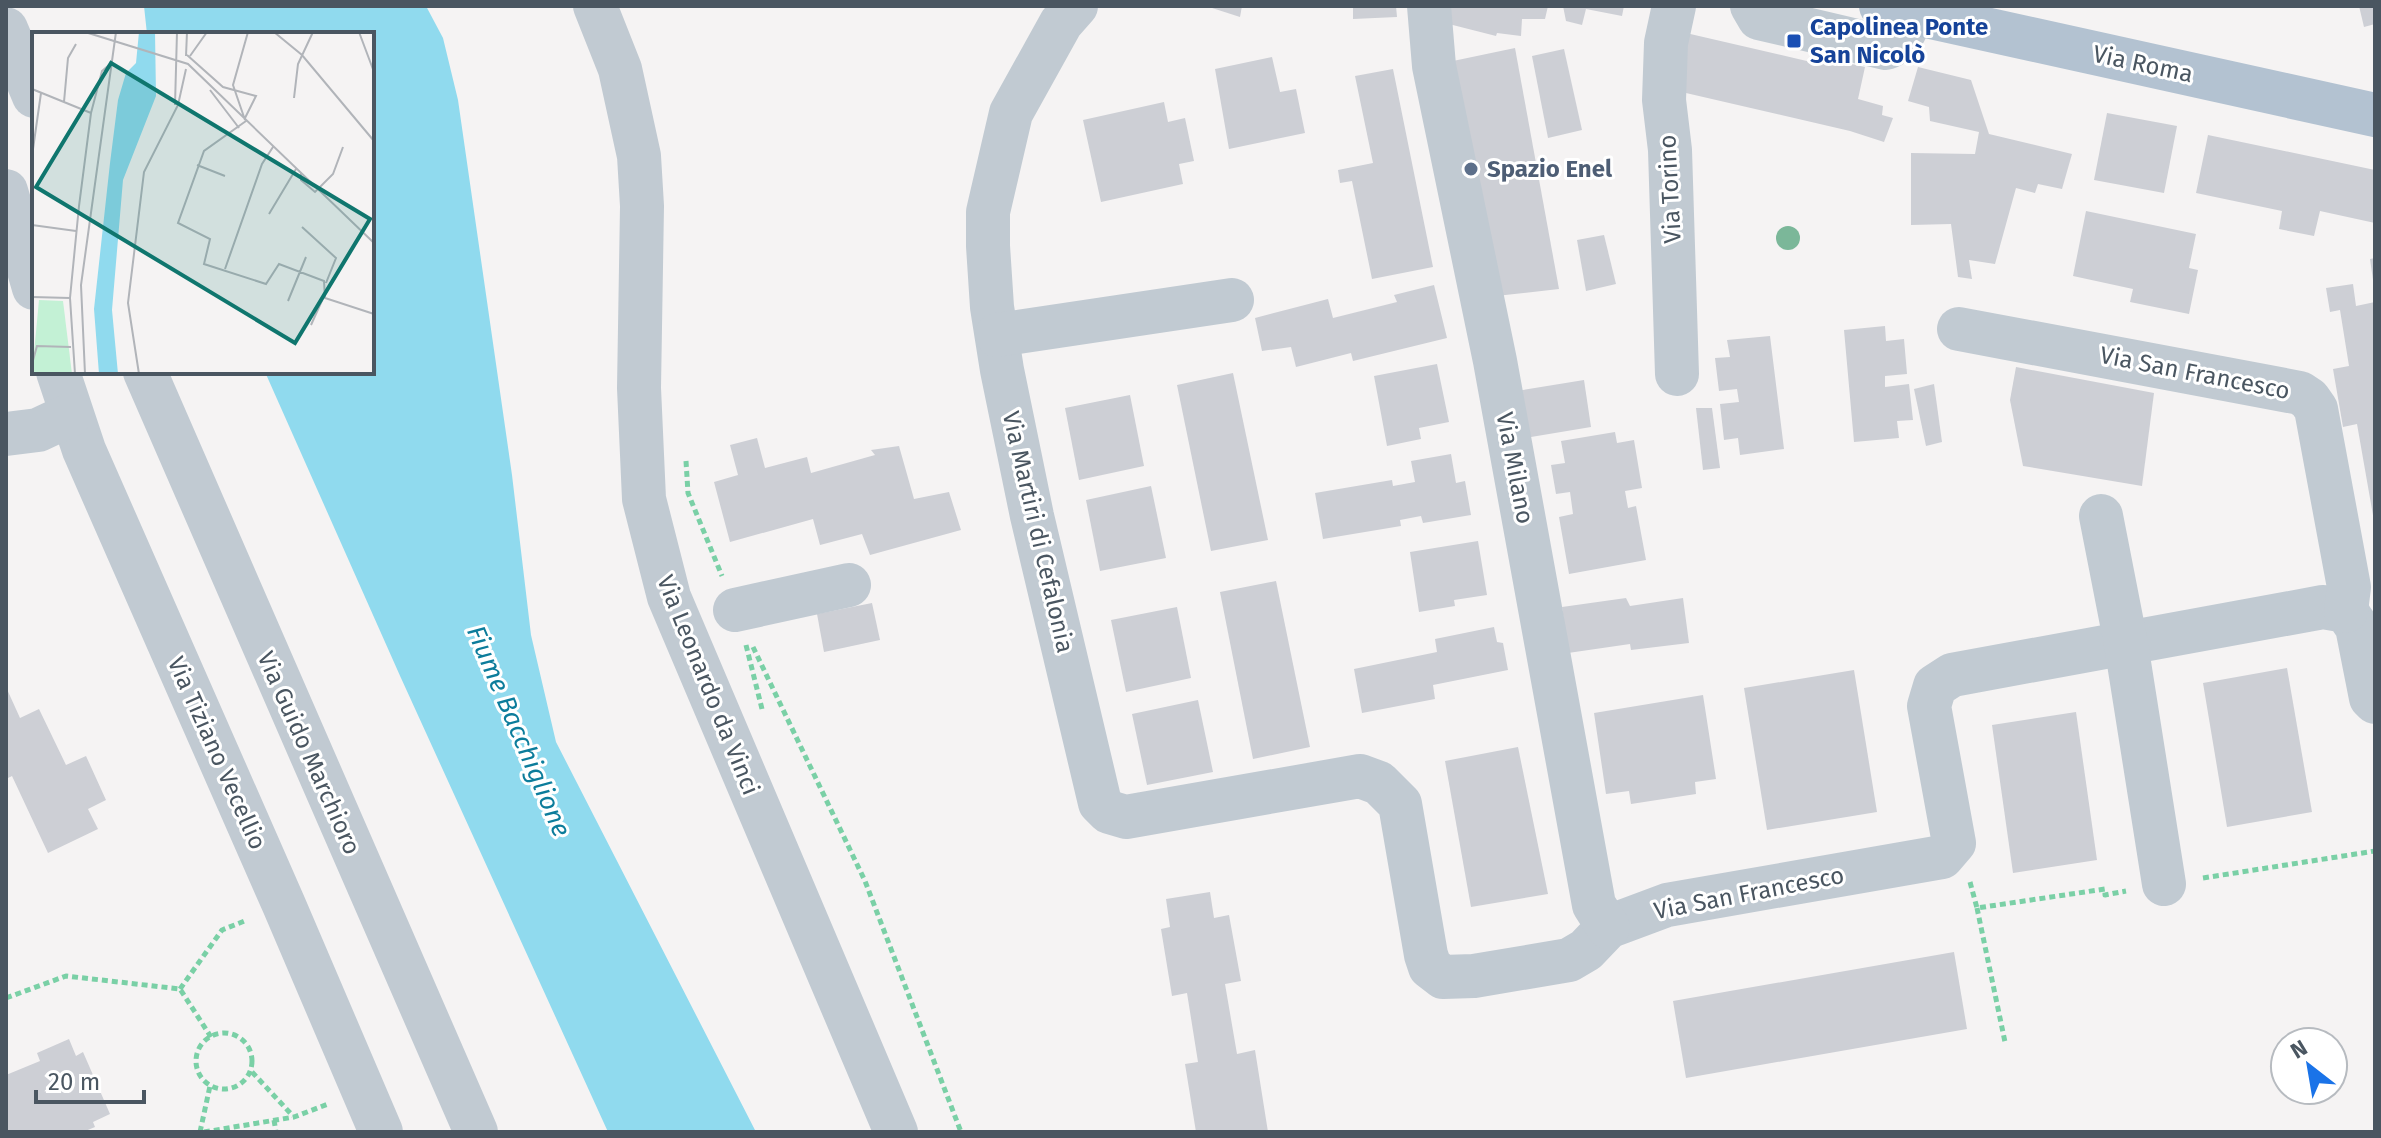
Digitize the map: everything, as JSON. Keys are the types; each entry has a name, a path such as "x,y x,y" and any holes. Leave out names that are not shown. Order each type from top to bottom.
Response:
{"main road":[{"name":"Via Roma","path":"1902,8 2375,115"}],"street":[{"name":"Via Leonardo da Vinci","path":"595,6 620,69 639,156 642,206 639,388 644,499 669,597 896,1132"},
{"name":"Via Leonardo da Vinci","path":"620,69 628,53 625,6"},
{"name":"Via Milano","path":"1429,6 1434,66 1498,377 1594,905 1608,927"},
{"name":"Via Torino","path":"1674,6 1666,43 1664,100 1670,150 1677,374"},
{"name":"Via Roma","path":"1752,6 1759,18 1886,48 1897,44 1902,8"},
{"name":"Via Martiri di Cefalonia","path":"1067,12 1011,113 988,212 988,246 997,335 1032,516 1100,803 1109,812"},
{"path":"6,29 32,91"},
{"path":"6,191 32,281"},
{"path":"997,335 1232,300"},
{"name":"Via San Francesco","path":"1959,329 2300,393 2309,399 2316,409 2349,587 2346,611 2357,627 2371,698 2375,702"},
{"name":"Via Tiziano Vecellio","path":"59,374 70,415 381,1132"},
{"name":"Via Guido Marchioro","path":"146,374 476,1132"},
{"path":"6,434 38,430 70,415"},
{"path":"2101,516 2126,644 2164,884"},
{"path":"735,610 849,585"},
{"name":"Via San Francesco","path":"1109,812 1126,817 1249,793 1360,776 1379,783 1400,804 1430,967 1443,977 1474,976 1569,960 1586,950 1608,927 1667,905 1942,857 1954,843 1929,706 1935,686 1952,675 2323,607 2346,611"}],"path":[{"path":"688,493 735,610 865,881 961,1132"},
{"path":"180,989 222,930 284,905"},
{"path":"1977,908 2005,1042"},
{"path":"6,998 66,976 180,989"},
{"path":"180,989 211,1037"},
{"path":"252,1072 235,1087 223,1089 210,1086 201,1077 197,1053 211,1037 226,1033 238,1036 247,1045 252,1057 252,1072 294,1117"},
{"path":"210,1086 202,1132 294,1117 362,1091"},
{"path":"274,1120 276,1132"}],"water":[{"name":"Fiume Bacchiglione","path":"144,6 426,6 443,38 458,100 512,475 531,635 556,742 756,1132 608,1132 266,374 374,374 374,32 147,32"}],"building":[{"path":"1209,6 1242,6 1240,17"},
{"path":"1353,6 1396,6 1397,17 1353,19"},
{"path":"1443,6 1548,6 1545,19 1522,19 1521,36 1497,33 1496,36 1441,22"},
{"path":"1563,6 1624,6 1622,16 1586,9 1582,25 1566,21"},
{"path":"2359,6 2375,6 2375,24 2364,27"},
{"path":"1686,33 1811,62 1812,55 1865,67 1858,99 1883,106 1882,115 1893,118 1884,142 1850,131 1673,90"},
{"path":"1515,48 1559,289 1496,296 1453,61"},
{"path":"1564,49 1582,130 1548,138 1532,56"},
{"path":"1272,57 1280,92 1296,89 1305,133 1229,149 1215,69"},
{"path":"1918,67 1971,80 1989,134 2072,154 2062,189 2038,184 2035,193 2016,188 1995,264 1969,260 1972,279 1958,277 1951,224 1911,225 1911,153 1975,154 1979,132 1930,121 1929,107 1908,101"},
{"path":"1393,69 1433,267 1372,279 1352,181 1340,183 1338,170 1373,163 1355,76"},
{"path":"1164,102 1168,122 1185,118 1194,161 1179,164 1183,184 1101,202 1083,120"},
{"path":"2107,113 2177,126 2164,193 2094,180"},
{"path":"2208,135 2375,170 2375,223 2320,211 2314,236 2279,229 2282,211 2196,193"},
{"path":"2086,211 2196,234 2189,268 2198,270 2189,314 2130,302 2133,289 2073,276"},
{"path":"1604,235 1616,284 1586,291 1577,240"},
{"path":"2375,258 2375,280 2373,280 2370,259"},
{"path":"2353,284 2356,306 2375,302 2374,521 2357,424 2343,427 2333,369 2349,366 2340,310 2330,312 2326,288"},
{"path":"1434,285 1447,338 1353,361 1351,353 1296,367 1291,347 1262,351 1255,318 1328,299 1333,318 1397,302 1394,295"},
{"path":"1885,326 1886,341 1904,339 1907,374 1885,376 1885,387 1909,384 1913,420 1897,421 1899,438 1854,442 1844,330"},
{"path":"1770,336 1784,449 1740,455 1738,438 1724,440 1720,404 1739,402 1737,389 1719,391 1715,358 1730,357 1727,340"},
{"path":"1437,364 1449,422 1419,428 1421,439 1387,446 1374,376"},
{"path":"2016,367 2154,393 2142,486 2023,466 2010,400"},
{"path":"1233,373 1268,540 1211,551 1177,385"},
{"path":"1584,380 1591,427 1525,438 1517,391"},
{"path":"1934,384 1942,442 1926,446 1914,389"},
{"path":"1130,395 1144,466 1079,480 1065,408"},
{"path":"1696,408 1712,408 1720,468 1703,470"},
{"path":"1615,432 1617,443 1634,440 1642,488 1625,491 1628,508 1636,506 1646,560 1569,574 1559,517 1573,514 1570,492 1556,494 1551,465 1565,463 1561,441"},
{"path":"757,438 765,468 807,457 811,473 875,455 871,450 899,446 914,499 949,492 961,530 870,555 862,534 820,545 813,519 730,542 714,482 738,475 730,445"},
{"path":"1451,454 1456,483 1465,481 1471,515 1423,523 1421,516 1400,520 1401,526 1323,539 1315,493 1392,480 1393,486 1415,482 1411,461"},
{"path":"1151,486 1166,558 1100,571 1086,500"},
{"path":"1478,541 1487,595 1454,600 1455,606 1419,612 1410,552"},
{"path":"1276,581 1310,747 1253,759 1220,592"},
{"path":"1626,598 1630,606 1683,598 1689,643 1631,650 1630,644 1568,653 1562,607"},
{"path":"872,603 880,640 824,652 817,614"},
{"path":"1177,607 1191,678 1126,692 1111,620"},
{"path":"1494,627 1497,642 1503,643 1508,670 1433,685 1435,699 1362,713 1354,669 1437,652 1435,639"},
{"path":"2287,668 2312,812 2227,827 2203,683"},
{"path":"1854,670 1877,812 1767,830 1744,688"},
{"path":"6,687 20,718 39,709 66,765 86,756 106,800 88,809 98,829 48,853 12,776 6,779"},
{"path":"1703,695 1716,779 1695,782 1696,794 1631,804 1629,791 1606,794 1594,713"},
{"path":"1198,700 1213,772 1147,785 1132,714"},
{"path":"2076,712 2097,860 2013,873 1992,725"},
{"path":"1518,747 1548,894 1471,907 1445,761"},
{"path":"1210,892 1214,918 1229,915 1241,981 1225,984 1237,1054 1255,1050 1268,1132 1196,1132 1185,1064 1198,1062 1187,993 1172,996 1161,929 1170,927 1166,899"},
{"path":"1954,952 1967,1029 1686,1078 1673,1001"},
{"path":"69,1039 76,1056 83,1052 110,1114 93,1122 95,1127 83,1132 6,1132 6,1075 40,1061 37,1053"}],"place":[{"name":"Capolinea Ponte San Nicolò","path":"1794,41"},
{"name":"Spazio Enel","path":"1471,169"}]}
